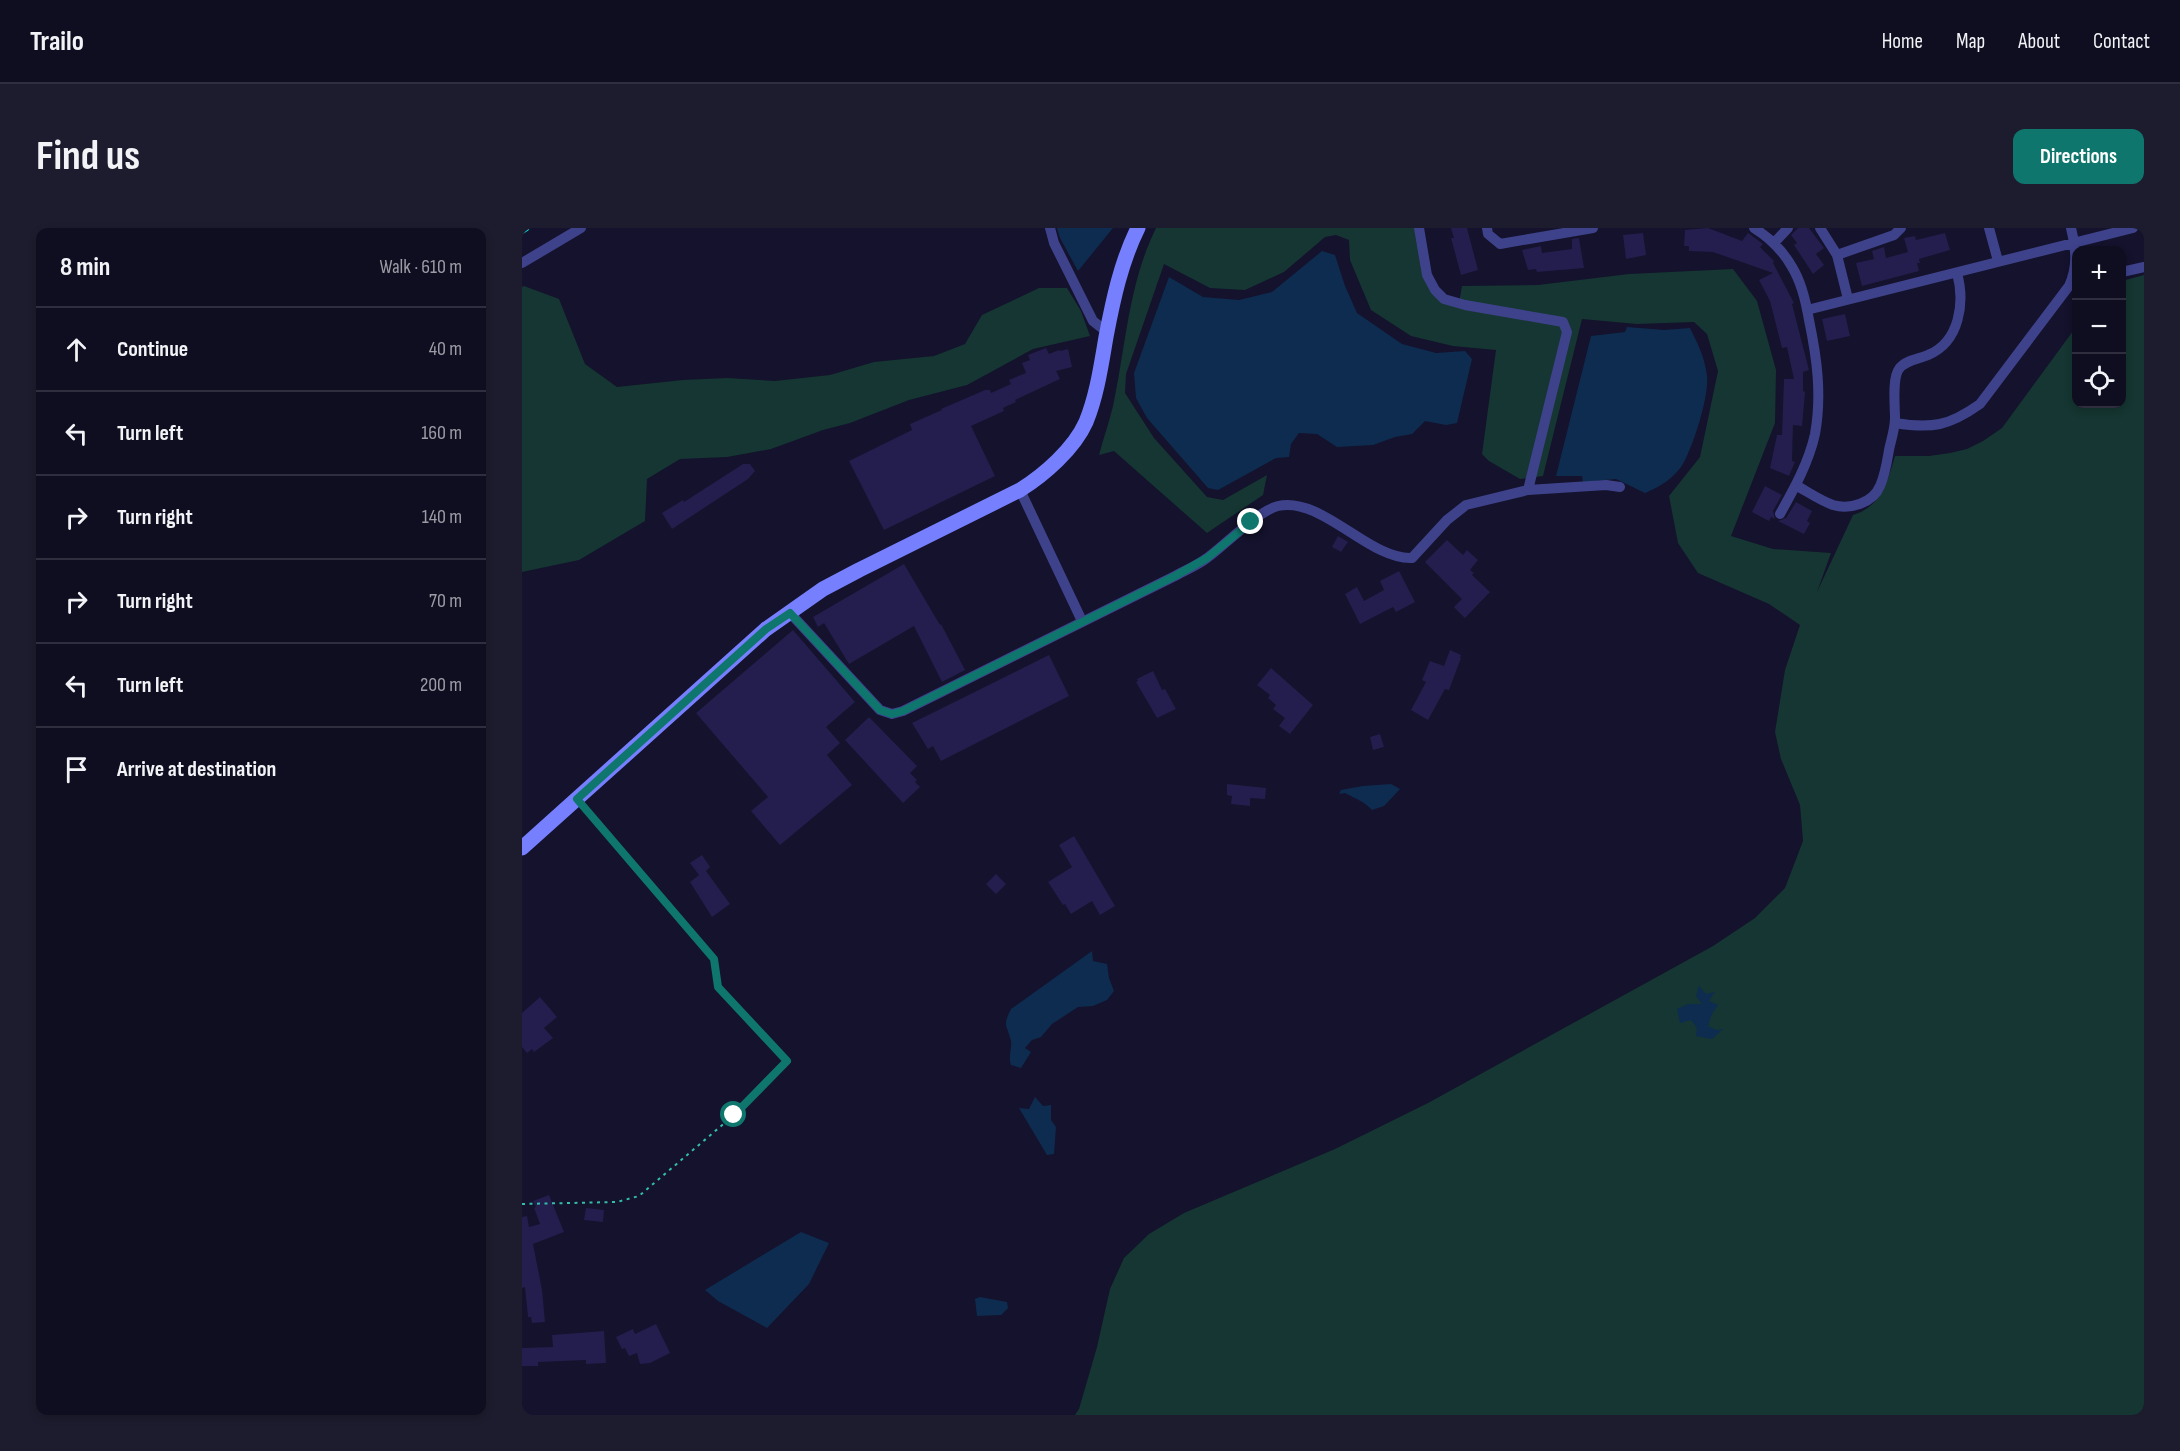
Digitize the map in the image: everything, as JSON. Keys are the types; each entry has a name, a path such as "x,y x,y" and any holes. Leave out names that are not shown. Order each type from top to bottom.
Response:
{"street":[{"path":"522,263 581,228"},
{"path":"1050,228 1054,243 1093,321 1107,332"},
{"path":"522,848 766,629 823,589 1037,480 1065,453 1085,424 1097,390 1117,286 1129,247 1138,228"},
{"path":"1419,228 1427,275 1435,290 1444,298 1465,305 1563,322 1567,332 1528,490"},
{"path":"1487,228 1488,234 1500,244 1569,230 1593,228"},
{"path":"1754,228 1774,243 1793,268 1802,288 1818,360 1819,405 1814,437 1797,486 1780,514"},
{"path":"1774,243 1788,228"},
{"path":"1820,228 1837,255 1848,298"},
{"path":"1837,255 1894,235 1901,228"},
{"path":"1989,228 1998,261"},
{"path":"2071,228 2075,246"},
{"path":"1807,310 2133,228"},
{"path":"2126,271 2144,267"},
{"path":"1797,486 1833,505 1852,507 1867,501 1880,488 1895,423 1896,376 1899,368 1906,363 1931,354 1944,344 1955,329 1962,308 1961,287 1957,273"},
{"path":"1895,423 1920,427 1945,424 1963,416 1980,404 2072,280"},
{"path":"790,613 880,710 892,714 903,711 1175,576 1207,558 1251,522 1277,506 1301,506 1324,516 1370,545 1404,558 1412,558 1447,520 1466,505 1528,490 1606,485 1620,487"},
{"path":"1020,490 1082,621"}],"path":[{"path":"522,1204 617,1202 639,1196 734,1115 787,1061 718,987 714,959 577,799"}],"green space":[{"path":"1156,228 1415,228 1425,280 1458,308 1462,286 1538,285 1629,274 1733,269 1757,301 1776,370 1775,423 1731,536 1773,549 1831,553 1817,592 1853,515 1871,506 1882,492 1895,456 1929,456 1967,449 2002,428 2072,332 2072,408 2126,408 2126,280 2144,275 2144,1415 1075,1415 1079,1409 1097,1347 1110,1289 1124,1258 1149,1234 1184,1213 1335,1149 1428,1103 1713,946 1755,918 1785,888 1803,841 1800,805 1781,759 1775,732 1785,670 1800,625 1769,604 1698,573 1678,543 1669,496 1700,457 1718,371 1707,334 1694,322 1637,324 1582,319 1543,476 1520,479 1489,461 1482,454 1496,350 1453,346 1411,336 1371,310 1350,260 1349,240 1336,235 1325,237 1284,272 1245,290 1210,288 1164,264 1126,374 1125,393 1154,438 1207,497 1223,500 1267,475 1263,495 1207,533 1114,451 1099,455 1113,406 1139,271"},
{"path":"522,287 559,299 585,364 617,387 727,378 775,381 830,375 874,362 934,356 965,344 982,315 1039,288 1067,288 1081,311 1090,336 1033,349 967,385 909,400 850,423 771,449 727,457 680,459 647,479 645,521 579,560 522,572"}],"water":[{"path":"1057,228 1113,228 1078,271"},
{"path":"1322,251 1335,255 1357,313 1402,344 1436,353 1465,351 1472,359 1457,423 1446,425 1425,421 1412,434 1373,445 1337,447 1317,434 1299,433 1291,444 1289,457 1276,458 1218,490 1208,488 1147,418 1136,398 1134,373 1169,277 1203,297 1239,300 1272,292"},
{"path":"1627,327 1664,330 1690,328 1703,357 1707,376 1706,396 1700,420 1684,462 1667,481 1645,493 1616,479 1583,482 1582,476 1556,476 1591,336 1625,332"},
{"path":"1391,784 1400,789 1384,806 1372,810 1363,802 1345,793 1339,794 1341,790"},
{"path":"1092,951 1093,961 1107,964 1114,991 1107,1000 1093,1006 1078,1007 1052,1024 1041,1037 1032,1040 1025,1048 1031,1052 1021,1068 1011,1065 1011,1041 1006,1023 1011,1009"},
{"path":"1699,986 1706,994 1715,992 1709,1001 1718,1005 1708,1026 1716,1030 1723,1029 1712,1039 1696,1036 1697,1028 1691,1020 1680,1023 1677,1009 1688,1004 1702,1004 1696,996"},
{"path":"1035,1097 1043,1106 1051,1105 1051,1120 1056,1127 1054,1154 1047,1155 1019,1108 1029,1109"},
{"path":"801,1232 829,1243 809,1284 767,1328 718,1301 705,1290"},
{"path":"980,1297 1007,1302 1008,1308 1001,1315 977,1316 975,1299"}],"building":[{"path":"1451,228 1467,228 1478,270 1461,275 1451,238 1454,238"},
{"path":"1708,228 1742,241 1748,233 1763,244 1760,247 1774,261 1794,303 1792,304 1809,370 1803,372 1803,391 1805,392 1802,426 1793,425 1792,461 1795,462 1789,476 1770,468 1777,435 1782,435 1784,379 1794,379 1787,347 1782,348 1770,301 1759,280 1773,273 1713,252 1689,251 1689,246 1684,246 1685,230"},
{"path":"1798,228 1809,228 1824,248 1816,254 1824,265 1813,274 1794,245 1797,243 1791,235"},
{"path":"1643,233 1646,255 1626,259 1623,235"},
{"path":"1945,233 1950,250 1919,259 1920,263 1917,263 1919,271 1862,286 1856,263 1874,259 1872,251 1884,247 1886,258 1908,252 1904,238 1915,236 1916,240"},
{"path":"1579,238 1584,268 1537,272 1536,269 1528,270 1522,250 1541,246 1542,253 1572,249 1572,239"},
{"path":"1845,314 1850,336 1827,341 1822,319"},
{"path":"1046,348 1049,354 1068,349 1072,367 1056,371 1060,379 1015,400 1016,402 1003,408 1004,411 971,426 995,476 884,530 849,461 912,430 910,424 941,409 985,390 990,390 991,393 1011,384 1009,380 1026,373 1022,363 1030,360 1028,355"},
{"path":"743,464 750,464 755,471 748,479 672,529 662,513 683,500 684,502"},
{"path":"1765,486 1782,495 1773,511 1775,519 1771,517 1769,521 1752,512"},
{"path":"1796,502 1812,511 1807,521 1810,523 1804,534 1778,521 1786,518"},
{"path":"1338,536 1348,542 1341,552 1332,547"},
{"path":"1447,540 1463,555 1467,550 1478,560 1470,570 1474,573 1472,575 1490,592 1465,618 1454,607 1462,599 1425,562"},
{"path":"904,564 941,624 965,670 942,682 914,626 849,664 824,623 818,627 813,617"},
{"path":"1399,571 1415,602 1396,612 1393,607 1360,624 1345,594 1357,587 1364,601 1384,590 1380,581"},
{"path":"793,630 855,702 826,727 840,743 827,755 852,785 780,845 751,811 768,797 696,713"},
{"path":"1450,650 1461,655 1461,658 1449,690 1445,689 1428,720 1411,710 1426,682 1422,680 1430,661 1444,666"},
{"path":"1049,655 1069,696 941,761 933,746 928,749 912,723"},
{"path":"1271,668 1313,705 1290,734 1279,726 1285,718 1273,709 1276,705 1268,698 1270,695 1257,685"},
{"path":"1153,671 1162,690 1165,689 1176,709 1157,718 1136,682 1137,679"},
{"path":"869,717 917,766 910,773 920,787 903,803 845,740"},
{"path":"1380,734 1384,747 1373,750 1370,737"},
{"path":"1227,784 1266,788 1265,799 1250,798 1250,806 1231,804 1232,796 1227,795"},
{"path":"1074,836 1115,906 1100,915 1092,901 1071,914 1048,882 1072,867 1059,845"},
{"path":"702,855 710,867 706,871 730,904 712,917 690,882 699,875 690,863"},
{"path":"996,874 1006,884 996,894 986,884"},
{"path":"540,997 557,1017 544,1028 553,1038 534,1052 532,1049 527,1053 522,1047 522,1013"},
{"path":"549,1195 564,1232 533,1244 542,1290 545,1322 532,1323 531,1317 528,1317 525,1287 522,1288 522,1217 527,1216 529,1227 540,1224 533,1201"},
{"path":"586,1208 604,1210 603,1222 584,1220"},
{"path":"656,1324 670,1353 650,1363 640,1364 637,1353 629,1356 625,1348 622,1349 616,1337 633,1329 635,1334"},
{"path":"604,1331 606,1363 586,1364 586,1360 538,1362 538,1366 522,1366 522,1348 553,1347 552,1335"}],"railway":[{"path":"522,232 528,228"}],"route":[{"path":"734,1115 787,1061 718,987 714,959 577,799 766,629 790,613 880,710 892,714 903,711 1175,576 1207,558 1251,522"}]}
